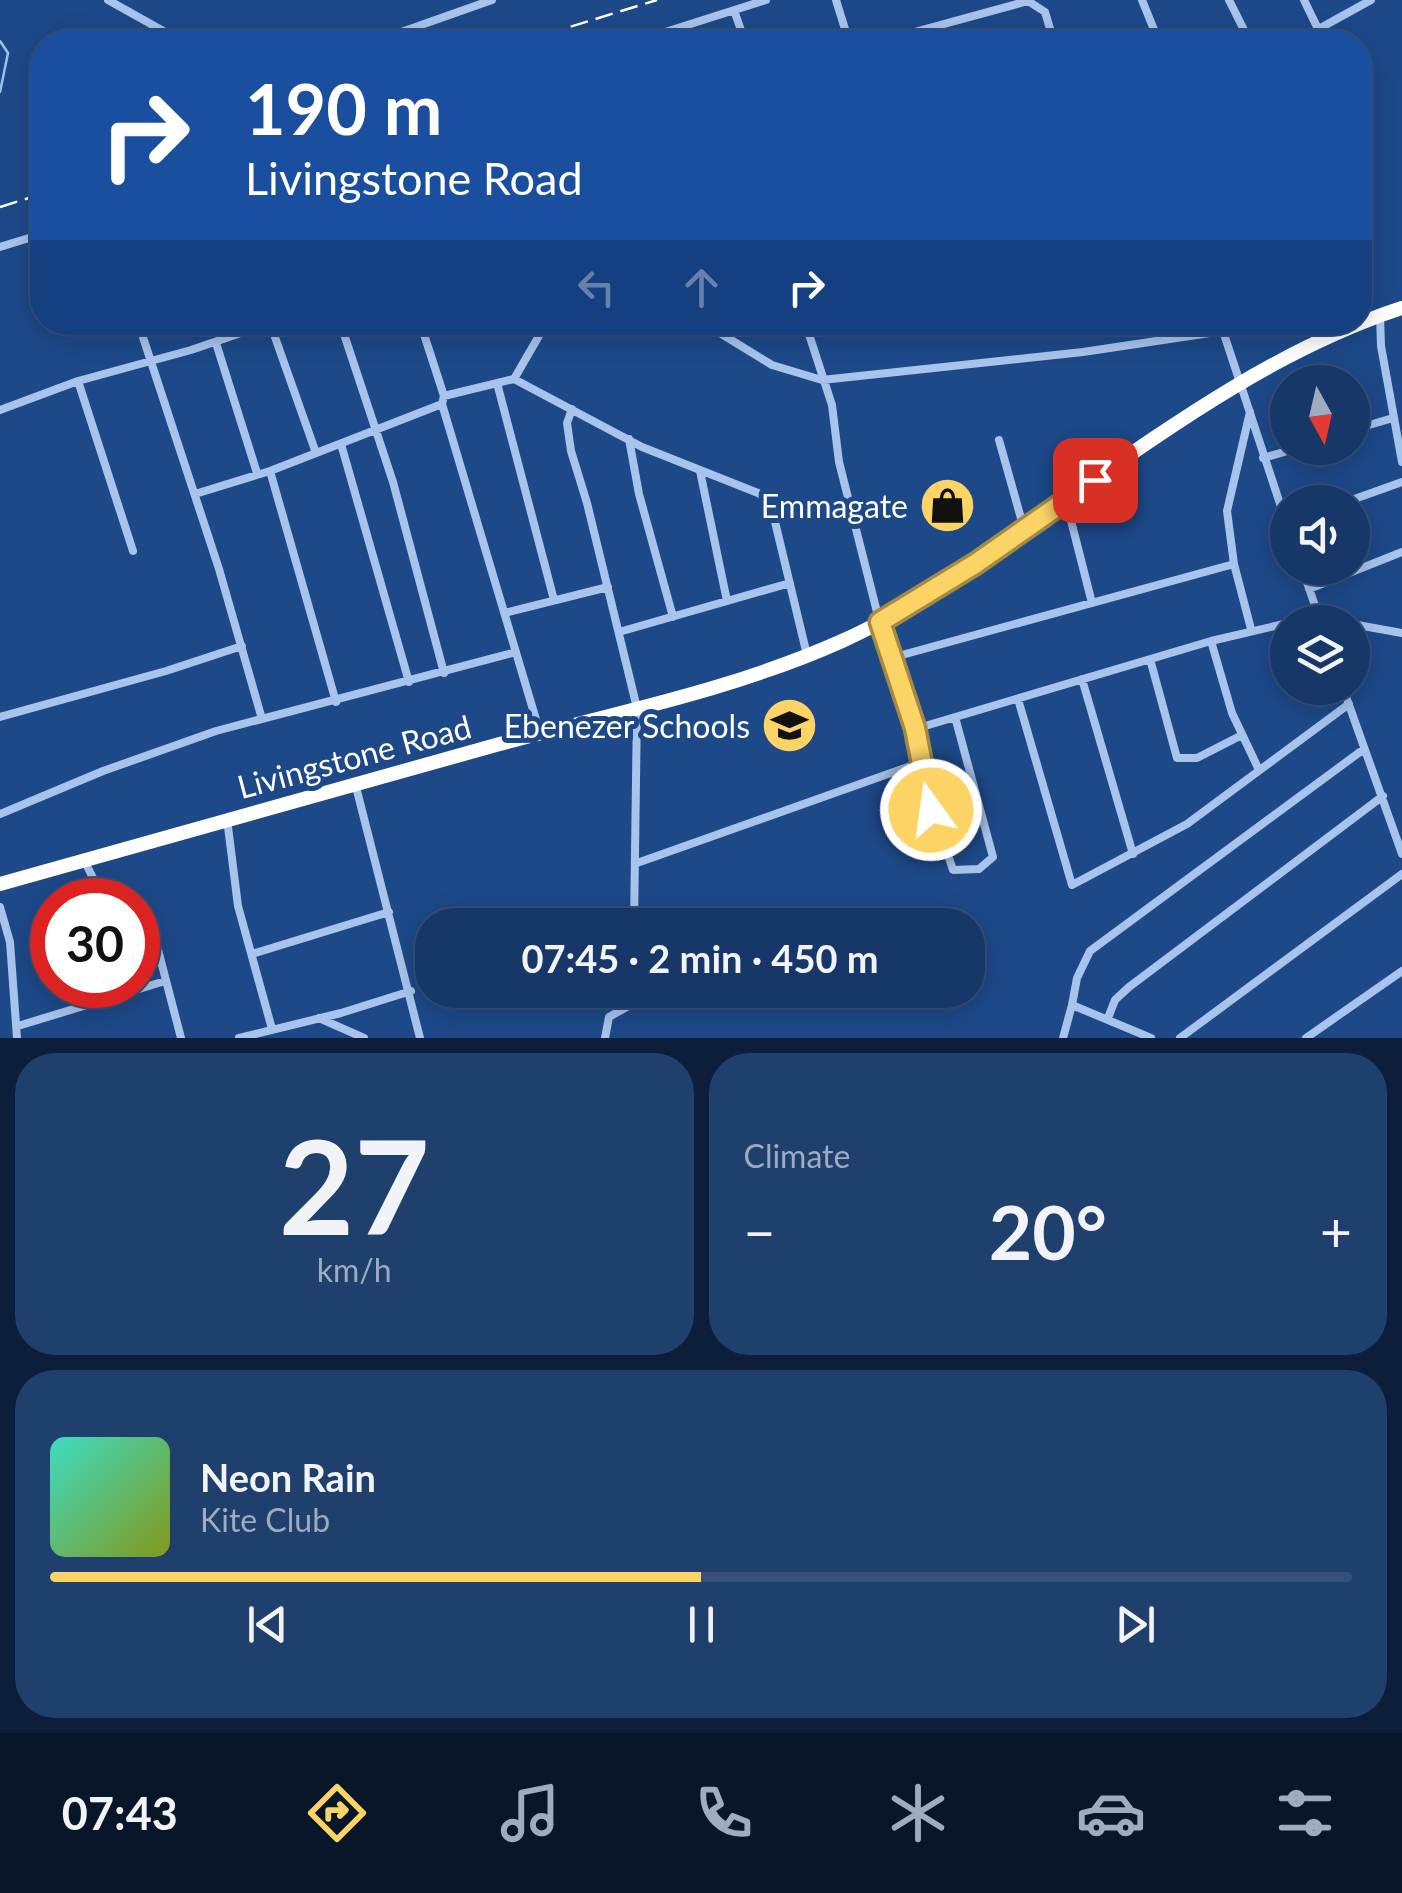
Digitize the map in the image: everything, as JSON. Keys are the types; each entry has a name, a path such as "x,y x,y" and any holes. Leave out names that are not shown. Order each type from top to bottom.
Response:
{"highway":[{"name":"Livingstone Road","path":"1372,318 1402,308"},
{"name":"Livingstone Road","path":"0,884 637,708 807,655 880,622 1240,381 1333,335"}],"street":[{"path":"108,0 163,30"},
{"path":"407,30 492,0"},
{"path":"671,30 766,0"},
{"path":"836,0 845,30"},
{"path":"1142,0 1154,30"},
{"path":"1229,0 1244,30"},
{"path":"1304,0 1318,29 1370,0"},
{"path":"922,30 1028,1 1041,3 1051,30"},
{"path":"734,10 741,30"},
{"path":"0,247 30,238"},
{"path":"1380,315 1381,346 1402,462"},
{"path":"142,335 196,494 262,719"},
{"path":"0,410 78,381 230,335"},
{"path":"276,335 316,453"},
{"path":"344,335 377,430 444,673"},
{"path":"424,335 540,734"},
{"path":"196,494 341,444 443,400 514,379 539,335"},
{"path":"723,335 772,365 822,380 1083,352 1178,335"},
{"path":"809,335 832,405 839,462 880,622 915,728 937,830 952,870 962,872 987,865 993,856 955,717"},
{"path":"1225,335 1273,485"},
{"path":"216,342 257,473"},
{"path":"514,379 629,439 758,492 770,501 807,655"},
{"path":"78,381 133,551"},
{"path":"497,384 554,600"},
{"path":"572,409 568,423 571,451 637,708 635,908"},
{"path":"1250,412 1227,511 1234,564 1251,630"},
{"path":"1370,425 1393,418"},
{"path":"629,439 639,494 673,617"},
{"path":"999,440 1024,529"},
{"path":"341,444 409,682"},
{"path":"1263,458 1270,456"},
{"path":"270,471 336,702"},
{"path":"700,471 727,601"},
{"path":"1370,493 1402,482"},
{"path":"1066,500 1092,604"},
{"path":"1309,589 1402,552"},
{"path":"892,658 1234,564"},
{"path":"619,632 790,583"},
{"path":"1308,585 1315,605"},
{"path":"505,613 608,587"},
{"path":"915,728 1270,626"},
{"path":"1370,627 1402,633"},
{"path":"1210,641 1223,686 1259,770"},
{"path":"0,717 242,646"},
{"path":"0,814 166,747 516,652"},
{"path":"1150,659 1177,758 1196,758 1242,735"},
{"path":"1082,679 1133,854"},
{"path":"1018,698 1072,885 1186,824 1348,705"},
{"path":"1349,705 1402,854"},
{"path":"1065,1038 1078,978 1090,951 1364,749"},
{"path":"637,864 920,763"},
{"path":"355,783 420,1038"},
{"path":"1108,1018 1116,1000 1129,987 1383,796"},
{"path":"226,819 235,892 272,1030"},
{"path":"84,860 93,878"},
{"path":"1180,1038 1402,874"},
{"path":"0,907 10,942 17,1038"},
{"path":"252,954 389,912"},
{"path":"160,961 181,1038"},
{"path":"1306,1038 1402,971"},
{"path":"18,1026 165,982"},
{"path":"240,1038 411,991"},
{"path":"1072,1006 1151,1038"},
{"path":"605,1038 609,1017 625,1008"},
{"path":"319,1018 364,1038"}],"waterway":[{"path":"0,41 8,53 0,92"}],"railway":[{"path":"560,30 657,0"},
{"path":"0,207 30,198"}],"place":[{"name":"Emmagate","path":"947,505"},
{"name":"Ebenezer Schools","path":"789,725"}],"route":[{"path":"931,810 915,728 880,622 975,564 1095,480"}]}
